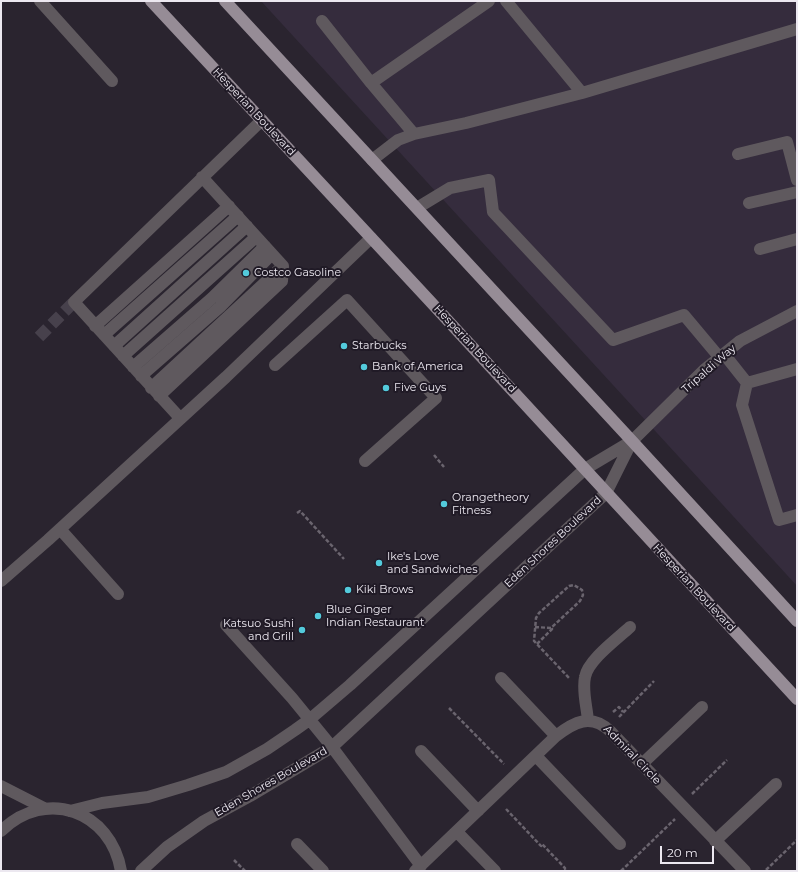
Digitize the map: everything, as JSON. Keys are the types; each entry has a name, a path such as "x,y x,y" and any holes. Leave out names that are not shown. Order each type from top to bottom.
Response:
{"main road":[{"name":"Hesperian Boulevard","path":"151,1 797,698"},
{"path":"225,1 797,621"}],"street":[{"path":"40,1 112,81"},
{"path":"371,83 489,1"},
{"path":"506,1 582,93"},
{"path":"322,21 414,134"},
{"path":"372,160 398,140 414,134 466,123 582,93 797,29"},
{"path":"180,418 74,302 262,120"},
{"path":"738,154 787,142 797,180"},
{"path":"155,392 283,266 202,177"},
{"path":"417,208 450,188 489,180 493,212 613,340 684,315 747,383"},
{"path":"749,203 797,192"},
{"path":"100,330 229,206"},
{"path":"100,330 238,216"},
{"path":"114,346 247,226"},
{"path":"123,356 256,237"},
{"path":"1,581 60,529 285,322 372,238"},
{"path":"760,249 797,238"},
{"path":"133,367 269,250"},
{"path":"141,376 220,307 269,250"},
{"path":"275,365 347,300 436,398 365,461"},
{"name":"Tripaldi Way","path":"632,441 704,370 740,341 797,311"},
{"path":"747,383 797,369"},
{"path":"747,383 742,405 779,520 797,515"},
{"path":"70,811 102,803 148,797 188,786 226,772 267,749 309,720 350,685 585,469 632,441"},
{"name":"Eden Shores Boulevard","path":"141,871 167,847 204,821 250,796 332,747 606,492 632,441"},
{"path":"60,529 118,594"},
{"path":"226,625 292,698 332,747 418,868 556,736 575,723 588,721 584,681 586,671 589,665 630,627"},
{"path":"501,678 556,736"},
{"path":"642,764 702,707"},
{"name":"Admiral Circle","path":"588,721 600,722 605,726 745,871"},
{"path":"421,751 478,811"},
{"path":"536,756 620,844"},
{"path":"715,841 776,784"},
{"path":"1,786 46,809"},
{"path":"1,831 25,814 46,809 70,811 82,815 102,829 115,849 120,860 122,871"},
{"path":"457,832 495,871"},
{"path":"297,844 322,871"}],"path":[{"path":"434,454 444,467"},
{"path":"297,513 300,511 344,559"},
{"path":"537,644 582,598 583,592 580,588 574,585 569,586 539,613 535,620 534,641 571,680 584,681"},
{"path":"535,626 551,628"},
{"path":"618,717 654,681"},
{"path":"613,712 619,707 623,712"},
{"path":"449,708 504,764"},
{"path":"692,794 727,760"},
{"path":"506,809 541,846 542,844 547,849 565,868 563,869 566,871"},
{"path":"621,871 679,817"},
{"path":"766,870 797,840"},
{"path":"234,860 245,871"}],"shaded area":[{"path":"261,1 797,1 797,586 690,469"}],"tunnel":[{"path":"39,337 74,302"}],"place":[{"name":"Costco Gasoline","path":"246,273"},
{"name":"Starbucks","path":"344,346"},
{"name":"Bank of America","path":"364,367"},
{"name":"Five Guys","path":"386,388"},
{"name":"Orangetheory Fitness","path":"444,504"},
{"name":"Ike's Love and Sandwiches","path":"379,563"},
{"name":"Kiki Brows","path":"348,590"},
{"name":"Blue Ginger Indian Restaurant","path":"318,616"},
{"name":"Katsuo Sushi and Grill","path":"302,630"}]}
